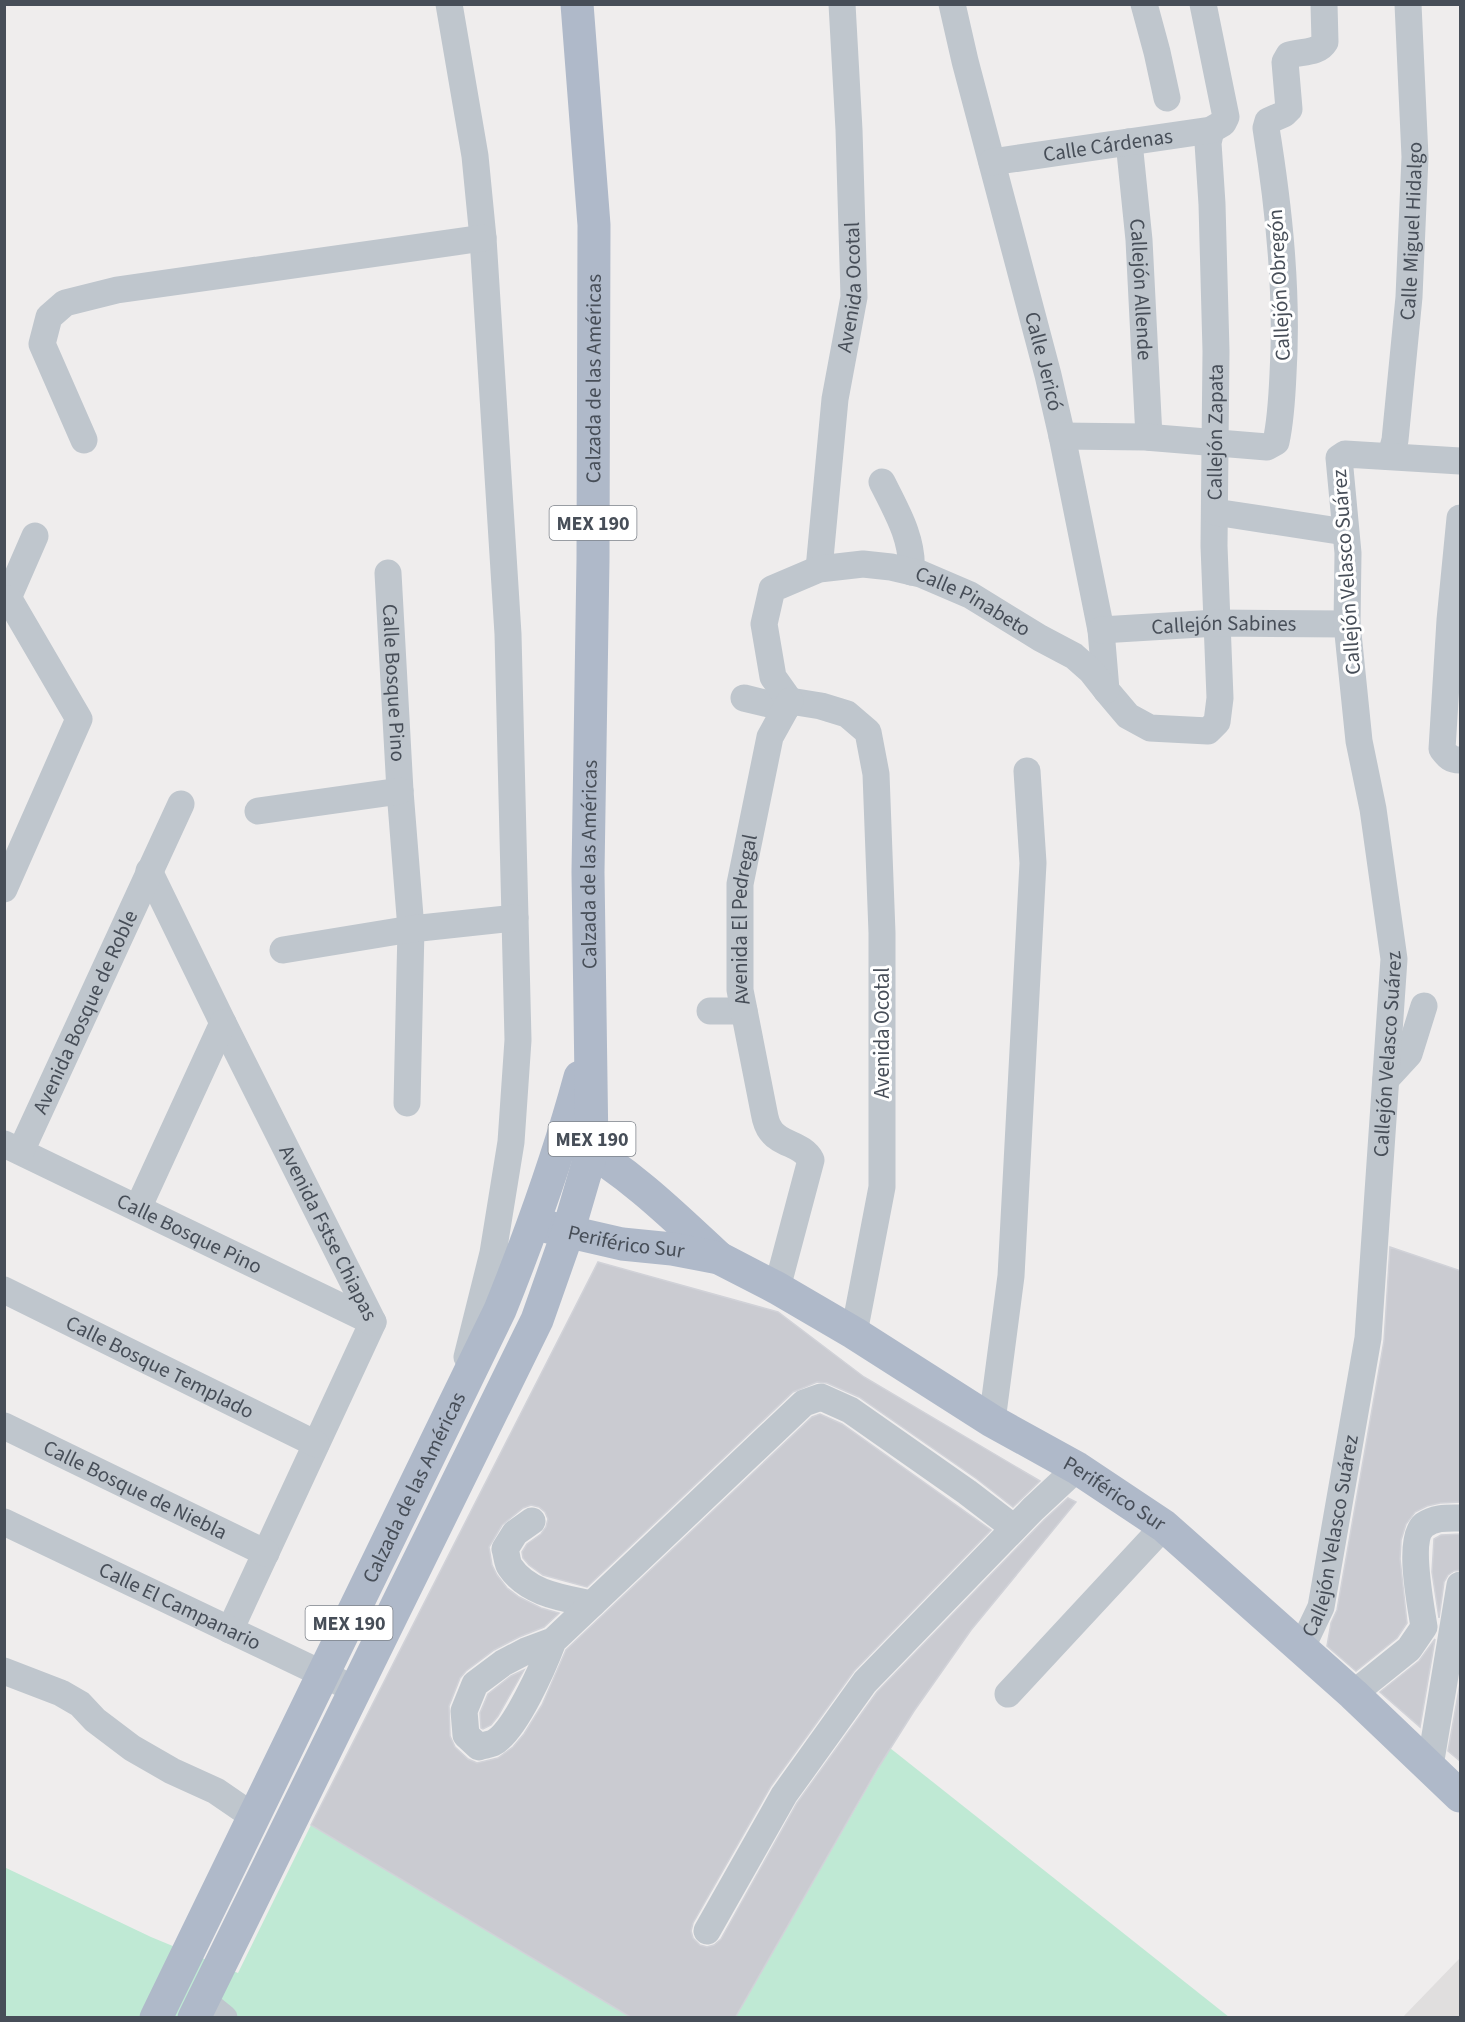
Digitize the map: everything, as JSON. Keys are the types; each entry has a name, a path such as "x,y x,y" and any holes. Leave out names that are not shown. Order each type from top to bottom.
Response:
{"main road":[{"name":"Calzada de las Américas","path":"207,2012 356,1690 537,1320 568,1232 590,1042 588,872 593,548 594,225 578,4"},
{"name":"Calzada de las Américas","path":"156,2018 500,1311 535,1224 578,1143"},
{"name":"Periférico Sur","path":"578,1143 660,1203 719,1258 777,1287 854,1333 992,1421 1077,1468 1164,1526 1353,1694 1461,1796"},
{"name":"Periférico Sur","path":"535,1224 622,1244 719,1258"}],"street":[{"path":"449,4 475,156 483,238 508,634 518,1040 511,1142 494,1253 454,1406"},
{"name":"Avenida Ocotal","path":"819,569 836,399 854,297 849,130 842,4"},
{"name":"Calle Jericó","path":"952,4 1062,436 1101,630 1106,690"},
{"path":"1144,4 1167,98"},
{"name":"Callejón Zapata","path":"1106,690 1128,716 1150,728 1208,731 1217,722 1220,698 1215,512 1216,351 1208,143 1226,117 1203,4"},
{"name":"Callejón Obregón","path":"1215,443 1267,447 1276,442 1280,424 1284,352 1283,275 1266,128 1268,121 1284,114 1288,109 1285,62 1289,55 1316,50 1325,42 1324,4"},
{"name":"Calle Miguel Hidalgo","path":"1387,456 1392,451 1395,440 1410,273 1415,157 1408,4"},
{"name":"Calle Cárdenas","path":"992,162 1217,127"},
{"name":"Callejón Allende","path":"1129,142 1139,240 1149,437"},
{"path":"84,440 42,344 50,317 65,303 117,290 483,238"},
{"path":"1062,436 1149,437 1215,443"},
{"name":"Callejón Velasco Suárez","path":"1301,1649 1322,1607 1368,1338 1394,959 1373,810 1359,741 1347,624 1348,553 1338,461 1341,455 1345,454 1387,456"},
{"path":"1387,456 1461,461"},
{"path":"882,482 908,540 913,558 911,572"},
{"path":"1215,512 1346,532"},
{"path":"1454,758 1442,749 1445,689 1461,518"},
{"path":"4,889 13,845 79,719 7,603 35,536"},
{"name":"Calle Pinabeto","path":"819,569 863,564 891,567 911,572 970,596 1074,656 1091,671 1106,690"},
{"path":"788,704 772,676 764,624 772,589 819,569"},
{"name":"Calle Bosque Pino","path":"388,573 400,791 411,929 407,1103"},
{"name":"Callejón Sabines","path":"1101,630 1217,623 1347,624"},
{"path":"744,698 788,704"},
{"name":"Avenida Ocotal","path":"788,704 821,706 847,714 868,732 876,774 882,933 882,1187 854,1333"},
{"name":"Avenida El Pedregal","path":"777,1287 811,1160 807,1152 778,1138 769,1129 764,1112 740,990 740,884 770,737 788,704"},
{"path":"992,1421 1011,1276 1034,863 1027,771"},
{"name":"Calle Bosque Pino","path":"258,811 400,791"},
{"name":"Avenida Bosque de Roble","path":"13,1148 181,804"},
{"name":"Avenida Fstse Chiapas","path":"149,871 222,1023 373,1322 230,1630"},
{"path":"283,950 411,929 515,918"},
{"path":"1386,1079 1409,1054 1424,1006"},
{"path":"710,1011 744,1011"},
{"path":"138,1208 222,1023"},
{"name":"Calle Bosque Pino","path":"13,1148 373,1322"},
{"name":"Calle Bosque Templado","path":"4,1290 316,1444"},
{"path":"553,1641 804,1403 821,1397 850,1410 1014,1528"},
{"name":"Calle Bosque de Niebla","path":"4,1426 266,1553"},
{"path":"707,1931 784,1795 865,1682 1014,1528 1077,1468"},
{"path":"1353,1694 1409,1649 1424,1627 1416,1560 1416,1538 1422,1526 1435,1519 1461,1518"},
{"path":"532,1521 515,1533 505,1549 510,1566 524,1582 547,1594 592,1604"},
{"name":"Calle El Campanario","path":"4,1522 356,1690"},
{"path":"1008,1694 1164,1526"},
{"path":"1430,1767 1461,1585"},
{"path":"1424,1627 1453,1637"},
{"path":"4,1671 61,1693 80,1704 95,1720 132,1748 172,1771 216,1791 254,1817"}],"shaded area":[{"path":"1460,1958 1460,2017 1403,2017"}],"green space":[{"path":"890,1748 1229,2017 735,2018"},
{"path":"311,1825 632,2017 5,2017 4,1867 151,1937 238,1973"}],"building":[{"path":"1390,1247 1461,1271 1461,1502 1427,1506 1415,1512 1406,1524 1401,1540 1400,1559 1407,1623 1397,1638 1356,1671 1327,1646 1331,1623 1337,1610 1384,1341"},
{"path":"598,1262 778,1312 864,1377 1040,1481 1013,1507 977,1479 859,1397 827,1383 817,1382 793,1392 587,1587 543,1575 523,1558 522,1552 527,1544 541,1534 546,1527 548,1519 539,1507 531,1505 523,1508 502,1525 489,1547 492,1565 497,1575 507,1588 519,1597 541,1608 559,1613 544,1627 494,1650 460,1678 449,1706 450,1736 455,1747 468,1759 477,1763 498,1758 513,1747 542,1705 566,1650 812,1417 820,1414 842,1424 991,1530 854,1671 771,1786 693,1923 691,1931 693,1938 700,1945 707,1947 714,1945 721,1939 797,1803 877,1692 1044,1520 1068,1498 1076,1502 971,1630 914,1711 878,1768 735,2018 632,2018 311,1825"},
{"path":"1461,1534 1461,1570 1448,1575 1444,1582 1439,1618 1432,1572 1434,1539 1441,1535"},
{"path":"1435,1639 1420,1727 1380,1692 1419,1661"},
{"path":"524,1670 498,1716 491,1725 481,1728 480,1713 488,1694 511,1676"},
{"path":"1461,1678 1461,1762 1448,1751"}]}
